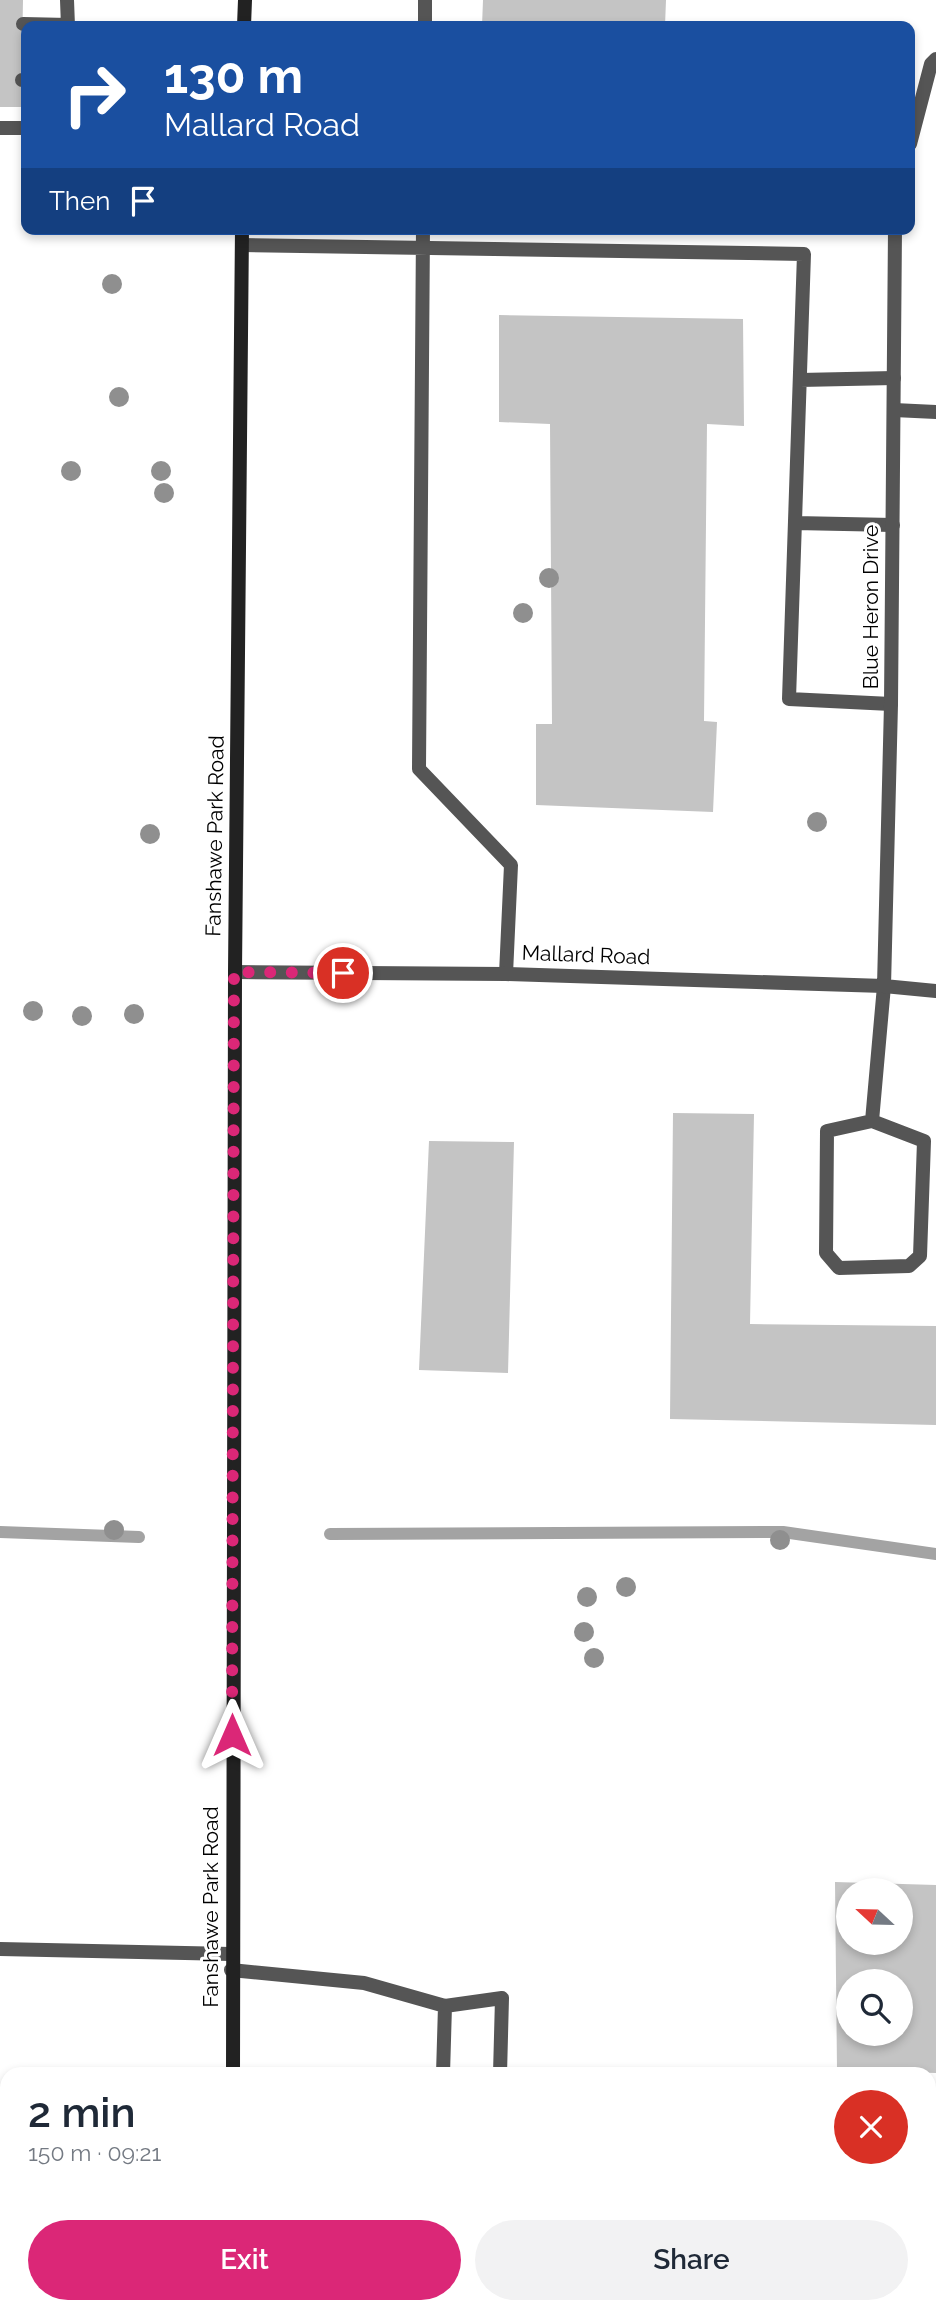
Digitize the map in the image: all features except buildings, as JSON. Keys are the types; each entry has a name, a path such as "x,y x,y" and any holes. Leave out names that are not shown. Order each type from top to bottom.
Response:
{"main road":[{"path":"244,21 245,0"},
{"name":"Fanshawe Park Road","path":"233,2067 234,972 242,235"}],"street":[{"path":"67,0 68,21"},
{"path":"425,0 425,21"},
{"path":"915,125 931,64 936,59"},
{"path":"0,128 21,128"},
{"path":"424,235 419,769 512,864 506,974"},
{"name":"Blue Heron Drive","path":"872,1121 884,986 891,704 895,235"},
{"path":"243,245 804,254 789,699 891,704"},
{"path":"800,380 894,379"},
{"path":"894,410 936,412"},
{"path":"795,523 892,525"},
{"name":"Mallard Road","path":"234,972 506,974 884,986 936,991"},
{"path":"872,1121 924,1141 920,1256 909,1266 839,1268 826,1253 827,1130 872,1121"},
{"path":"0,1949 231,1954"},
{"path":"231,1970 364,1983 445,2006 502,1998 500,2067"},
{"path":"443,2067 445,2006"}],"waterway":[{"path":"0,1532 139,1537"},
{"path":"330,1534 783,1532 936,1554"}],"route":[{"path":"232,1735 234,972 343,973"}]}
